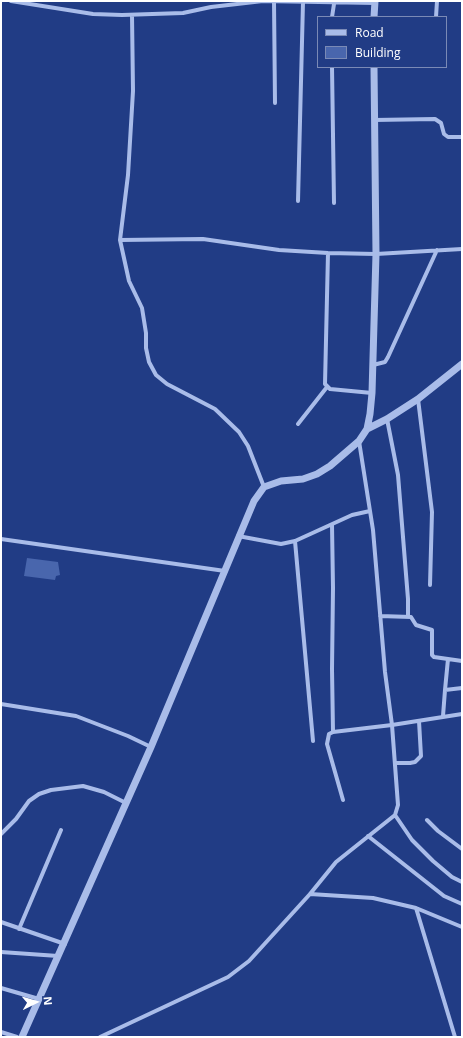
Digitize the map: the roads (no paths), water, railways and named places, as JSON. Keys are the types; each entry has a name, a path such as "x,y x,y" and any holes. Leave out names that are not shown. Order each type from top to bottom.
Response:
{"street":[{"path":"11,1 93,14 132,15 183,13 263,1 334,4 375,2 374,16"},
{"path":"274,1 275,102"},
{"path":"436,16 437,1"},
{"path":"298,201 303,2"},
{"path":"332,16 334,4"},
{"path":"132,15 132,112 128,175 120,240 129,281 142,308 149,362 156,375 167,384 215,409 239,432 248,446 264,487"},
{"path":"332,68 334,203"},
{"path":"22,1037 65,944 151,747 225,571 238,536 254,501 264,487 281,481 318,474 359,441 367,429 372,393 376,254 374,68"},
{"path":"374,120 435,119 441,123 444,134 448,137 462,137"},
{"path":"120,240 203,239 279,250 328,253 376,254 462,249"},
{"path":"373,365 385,362 388,357 438,250"},
{"path":"327,387 324,380 328,253"},
{"path":"367,429 387,419 418,399 462,364"},
{"path":"327,387 372,393"},
{"path":"298,424 327,387"},
{"path":"418,399 432,512 430,585"},
{"path":"387,419 398,474 408,616"},
{"path":"100,1037 228,977 249,961 310,894 336,862 394,815 398,805 396,763 370,511 359,441"},
{"path":"238,536 281,544 295,541 352,515 370,511"},
{"path":"332,525 334,595 332,669 333,732"},
{"path":"1,539 225,571"},
{"path":"295,541 312,741"},
{"path":"380,616 411,617 416,625 432,630 432,655 434,657 462,661"},
{"path":"443,716 448,660"},
{"path":"445,690 462,688"},
{"path":"1,704 76,716 122,733 151,747"},
{"path":"343,800 327,744 327,738 333,732 392,725 462,714"},
{"path":"396,763 415,762 421,756 419,721"},
{"path":"1,834 16,819 29,801 39,794 51,790 83,786 92,788 126,803"},
{"path":"394,815 412,840 433,861 462,882"},
{"path":"428,820 438,832 462,849"},
{"path":"19,929 61,830"},
{"path":"368,836 444,896 462,904"},
{"path":"310,894 373,898 416,908 462,927"},
{"path":"416,908 455,1037"},
{"path":"1,922 65,944"},
{"path":"1,952 59,956"},
{"path":"1,988 39,999"},
{"path":"1,1032 17,1037"}]}
